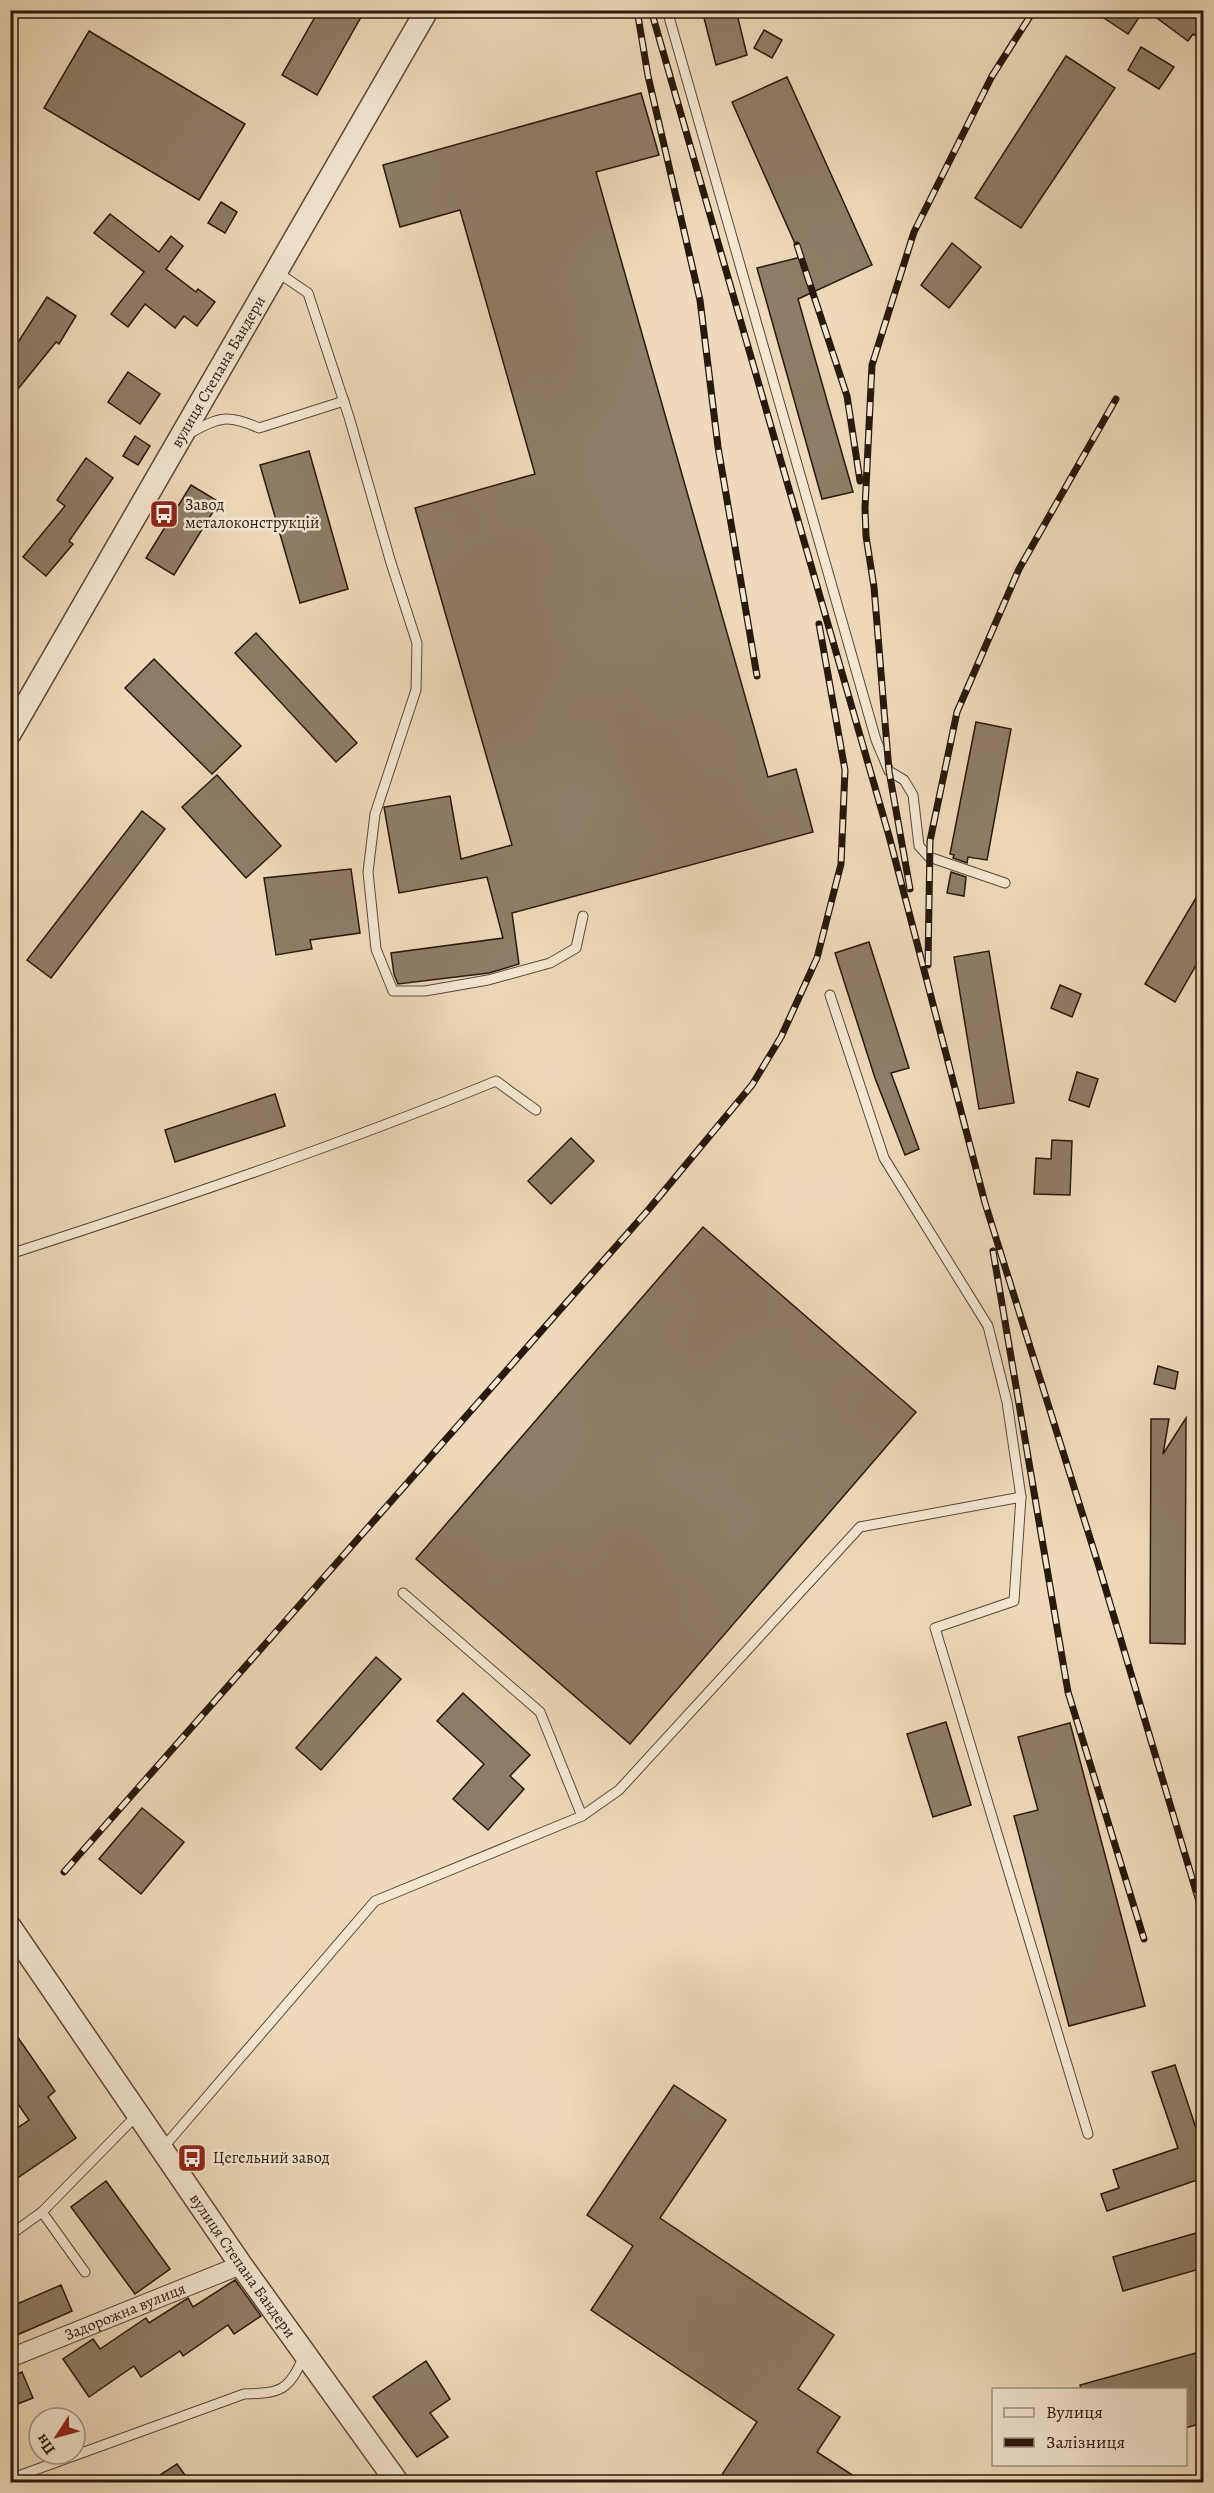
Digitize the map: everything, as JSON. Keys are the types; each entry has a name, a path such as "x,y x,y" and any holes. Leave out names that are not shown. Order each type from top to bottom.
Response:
{"street":[{"name":"вулиця Степана Бандери","path":"10,733 183,437 427,10"},
{"name":"вулиця Степана Бандери","path":"10,1927 241,2265 397,2482"},
{"name":"Задорожна вулиця","path":"10,2358 241,2265"}],"lane":[{"path":"668,10 876,740 889,771 904,780 913,795 919,846 929,857 1005,883"},
{"path":"277,272 308,293 344,400 417,643 416,690 375,814 369,872 376,949 393,991 425,991 488,980 550,963 576,948 582,916"},
{"path":"183,437 216,419 242,420 259,428 344,400"},
{"path":"830,995 884,1158 988,1326 1007,1402 1021,1497 1014,1601 934,1628 1088,2134"},
{"path":"10,1254 152,1208 412,1115 496,1081 536,1110"},
{"path":"162,2149 375,1901 582,1816 619,1790 860,1527 1021,1497"},
{"path":"403,1593 540,1712 582,1816"},
{"path":"10,2235 42,2212 139,2114"},
{"path":"42,2212 85,2272"},
{"path":"10,2479 244,2394 271,2393 293,2380 305,2354"}],"building":[{"path":"319,10 365,10 317,95 282,75"},
{"path":"702,10 736,10 747,55 716,65"},
{"path":"1092,10 1144,10 1128,34"},
{"path":"1146,10 1203,10 1203,40 1193,34 1188,41"},
{"path":"764,30 782,40 772,58 754,48"},
{"path":"89,31 245,124 199,200 44,108"},
{"path":"1141,47 1174,67 1159,89 1128,70"},
{"path":"1066,56 1115,88 1021,228 975,198"},
{"path":"787,77 872,265 798,299 853,492 822,499 757,268 801,257 732,102"},
{"path":"641,93 659,155 596,172 768,777 796,769 813,832 512,913 519,964 489,973 398,984 391,953 503,938 487,877 399,893 384,807 450,796 461,859 512,845 415,508 535,474 460,210 400,227 383,165"},
{"path":"221,202 237,212 225,233 208,223"},
{"path":"110,214 159,252 171,236 183,246 166,269 196,292 198,289 215,302 197,326 184,316 175,328 145,304 128,327 111,314 144,272 94,233"},
{"path":"952,243 981,267 949,308 921,285"},
{"path":"47,297 76,316 59,344 56,342 10,399 10,339 17,344"},
{"path":"128,372 160,394 140,424 108,402"},
{"path":"135,436 150,446 138,465 123,456"},
{"path":"309,451 348,589 300,603 260,465"},
{"path":"86,458 113,478 69,541 73,544 46,576 23,557 65,506 57,500"},
{"path":"191,485 219,502 174,575 146,558"},
{"path":"256,633 357,743 336,762 235,653"},
{"path":"154,659 241,746 212,774 125,688"},
{"path":"976,722 1011,729 987,860 968,857 967,863 953,858 954,855 950,854"},
{"path":"217,775 281,846 246,878 182,807"},
{"path":"142,811 165,829 51,978 27,960"},
{"path":"351,869 360,933 310,940 312,949 276,955 264,878"},
{"path":"951,872 966,877 964,896 947,893"},
{"path":"1203,886 1203,953 1175,1002 1145,984"},
{"path":"869,942 909,1068 891,1073 919,1149 905,1155 875,1078 835,953"},
{"path":"989,951 1014,1103 979,1109 954,957"},
{"path":"1060,985 1081,994 1072,1017 1051,1008"},
{"path":"1077,1072 1098,1079 1089,1107 1069,1100"},
{"path":"275,1094 285,1126 175,1162 165,1130"},
{"path":"571,1138 594,1161 551,1204 528,1181"},
{"path":"1052,1140 1072,1141 1070,1195 1034,1194 1036,1158 1051,1159"},
{"path":"703,1227 916,1412 630,1744 416,1559"},
{"path":"1158,1366 1178,1372 1175,1389 1154,1384"},
{"path":"1186,1418 1185,1644 1150,1643 1151,1419 1169,1419 1163,1454"},
{"path":"376,1657 401,1679 321,1770 296,1748"},
{"path":"463,1693 530,1755 510,1776 524,1789 488,1830 453,1799 484,1764 437,1721"},
{"path":"946,1722 971,1805 933,1817 907,1734"},
{"path":"1070,1723 1145,2006 1069,2026 1014,1816 1038,1810 1018,1737"},
{"path":"142,1808 184,1842 141,1894 99,1859"},
{"path":"10,2026 55,2091 48,2097 76,2138 10,2183 10,2133 29,2120 10,2092"},
{"path":"1175,2065 1203,2149 1203,2178 1107,2211 1101,2194 1119,2188 1113,2170 1178,2148 1152,2072"},
{"path":"674,2085 726,2120 660,2218 834,2335 798,2389 840,2417 817,2452 863,2482 717,2482 757,2422 591,2310 633,2246 587,2215"},
{"path":"106,2181 170,2269 135,2294 71,2207"},
{"path":"1203,2231 1203,2268 1123,2291 1113,2257"},
{"path":"235,2280 261,2316 234,2334 228,2325 183,2356 180,2351 141,2377 134,2366 89,2397 63,2359 93,2339 100,2349 146,2318 149,2323 188,2298 193,2307"},
{"path":"61,2285 72,2311 10,2338 10,2307"},
{"path":"1203,2351 1203,2423 1187,2427 1187,2388 1081,2388 1080,2385"},
{"path":"426,2361 450,2399 430,2413 448,2437 417,2457 373,2397"},
{"path":"22,2372 33,2398 10,2407 10,2377"},
{"path":"177,2464 190,2482 149,2482"}],"railway":[{"path":"637,10 648,76 700,300 718,447 757,676"},
{"path":"651,10 889,836 985,1203 1100,1570 1204,1918"},
{"path":"910,889 889,771 874,587 866,536 865,508 872,365 914,232 992,76 1034,10"},
{"path":"797,245 847,396 860,481"},
{"path":"928,965 930,841 957,712 1019,569 1116,399"},
{"path":"64,1872 649,1209 752,1085 781,1037 817,958 841,864 845,770 819,624"},
{"path":"993,1251 1068,1692 1144,1939"}],"place":[{"name":"Завод металоконструкцій","path":"164,514"},
{"name":"Цегельний завод","path":"192,2158"}]}
